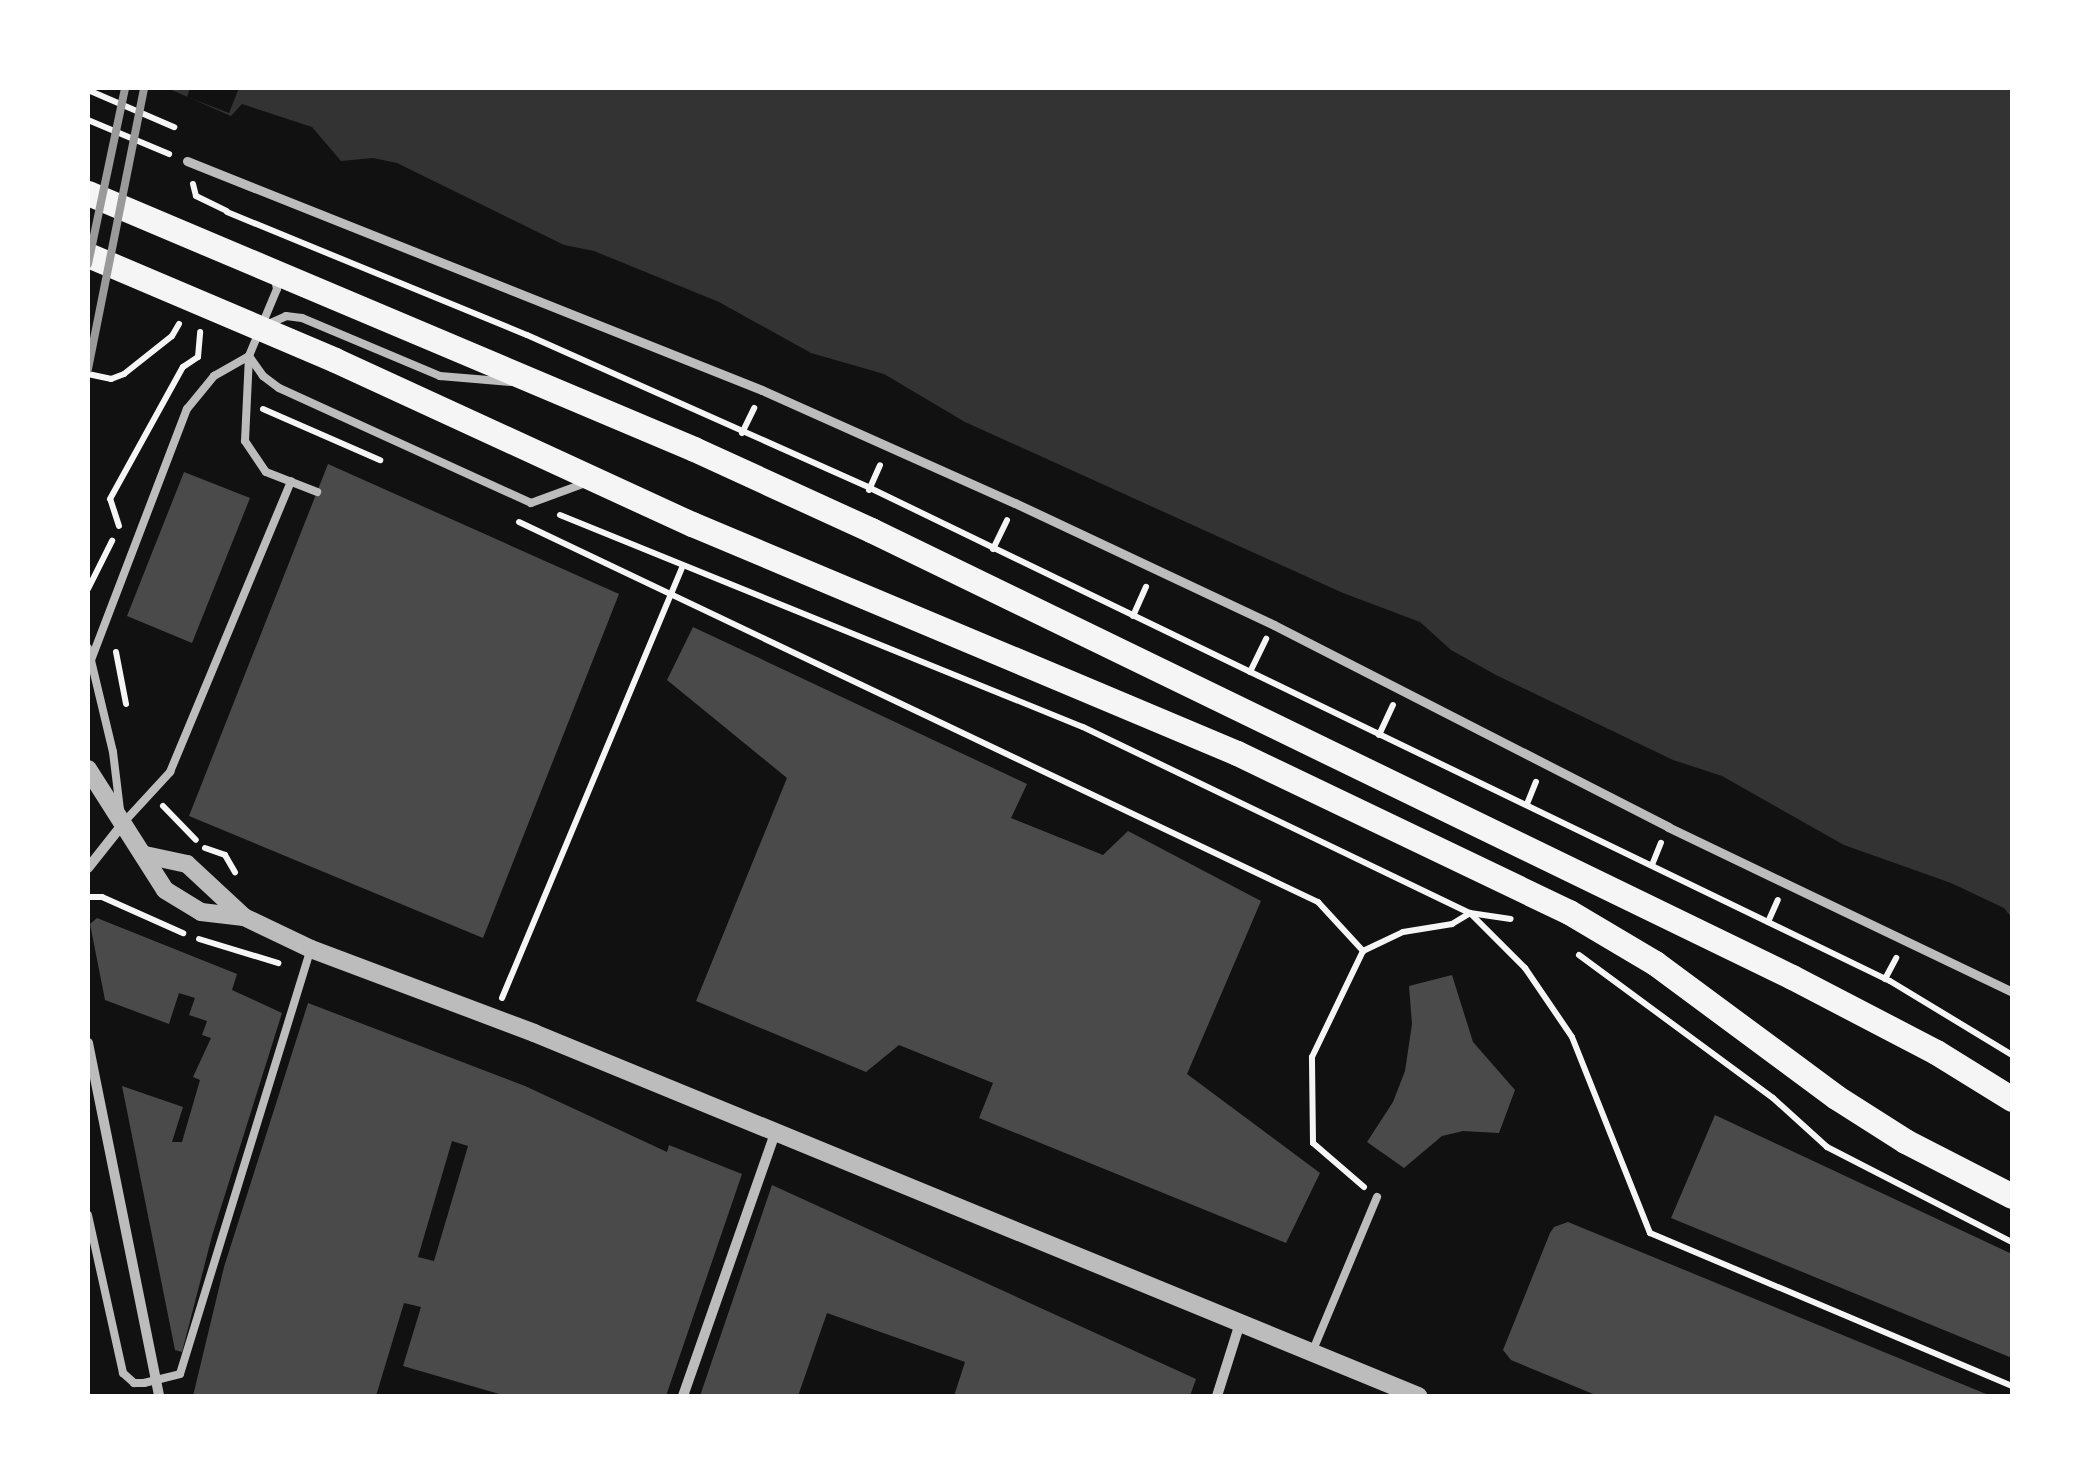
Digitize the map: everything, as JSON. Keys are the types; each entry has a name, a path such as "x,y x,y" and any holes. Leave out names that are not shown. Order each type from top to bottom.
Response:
{"main road":[{"path":"88,193 871,530 1792,977 1936,1052 2012,1099"},
{"path":"88,254 797,570 1237,753 1569,912 1655,963 1836,1098 1905,1141 2012,1196"}],"street":[{"path":"187,160 258,192 762,390 1016,503 1274,625 1668,827 2012,992"},
{"path":"88,769 165,890 201,912 244,916"},
{"path":"88,868 122,824"},
{"path":"146,855 187,864 244,916 311,949 776,1131 1418,1396"},
{"path":"88,1042 159,1396"},
{"path":"682,1396 776,1131"},
{"path":"1217,1396 1240,1322"}],"lane":[{"path":"271,271 278,289 249,356 245,440 266,472 316,492"},
{"path":"261,328 273,319 302,318 440,376 544,386"},
{"path":"92,660 186,409 214,376 249,356"},
{"path":"249,356 279,388 530,503 596,479"},
{"path":"122,824 170,772 291,481"},
{"path":"88,648 113,752 122,824"},
{"path":"88,1216 122,1374 134,1383 156,1383 186,1368 311,949"},
{"path":"1312,1352 1376,1197"}],"path":[{"path":"88,90 174,126"},
{"path":"88,120 187,160 196,196 227,212 868,492 1890,981 2012,1054"},
{"path":"240,234 258,192"},
{"path":"220,230 227,212"},
{"path":"88,374 111,380 124,374 172,336 183,316"},
{"path":"200,324 198,356 214,376"},
{"path":"596,370 612,333"},
{"path":"88,590 120,526 110,499 184,367 198,356"},
{"path":"742,434 762,390"},
{"path":"244,401 395,466"},
{"path":"868,492 889,446"},
{"path":"530,503 682,568 741,586 1084,727 1470,913 1522,920"},
{"path":"992,551 1016,503"},
{"path":"517,521 1318,902 1363,951"},
{"path":"494,1018 682,568"},
{"path":"1132,618 1154,569"},
{"path":"1249,674 1274,625"},
{"path":"103,627 115,645 129,722"},
{"path":"1379,736 1402,688"},
{"path":"152,793 203,848 207,860 196,871"},
{"path":"88,897 102,897 142,918 256,960 280,963 311,949"},
{"path":"1376,1197 1312,1142 1312,1057 1363,951 1403,932 1452,924 1470,913"},
{"path":"1470,913 1525,968 1572,1037 1650,1233 2012,1386"},
{"path":"1576,952 1773,1098 1827,1147 2012,1242"}],"shaded area":[{"path":"167,88 2012,88 2012,918 2004,908 1951,883 1844,845 1722,776 1673,760 1496,675 1451,650 1420,622 1343,593 965,422 884,374 811,353 719,302 594,251 564,245 397,163 373,158 341,161 312,127 242,104 231,116"}],"pier":[{"path":"190,88 239,88 229,113 187,97"}],"building":[{"path":"328,464 619,594 483,938 189,816"},
{"path":"184,472 250,498 192,643 127,616"},
{"path":"693,627 1027,784 1011,818 1103,855 1128,831 1261,901 1187,1074 1320,1173 1286,1243 979,1118 993,1083 899,1045 866,1072 696,1001 787,778 667,680"},
{"path":"97,918 237,974 232,990 282,1013 212,1236 182,1352 175,1350 122,1086 183,1107 172,1142 182,1142 200,1080 193,1077 211,1038 202,1035 207,1021 189,1015 195,998 179,993 169,1024 105,1000 90,924"},
{"path":"1452,975 1473,1042 1515,1090 1499,1133 1463,1131 1442,1136 1404,1168 1367,1142 1393,1102 1405,1071 1412,1024 1409,986"},
{"path":"308,1003 525,1086 667,1152 669,1145 742,1174 666,1396 506,1396 403,1366 421,1307 404,1303 376,1396 193,1396 224,1267","holes":["452,1141 468,1146 434,1261 418,1257"]},
{"path":"1715,1115 2012,1254 2012,1358 1671,1218"},
{"path":"772,1185 1196,1379 1190,1396 954,1396 965,1362 827,1313 798,1396 700,1396"},
{"path":"1568,1222 1991,1396 1598,1396 1511,1360 1503,1350 1550,1233 1554,1227"}],"railway":[{"path":"88,264 125,88"},
{"path":"88,369 144,88"}]}
